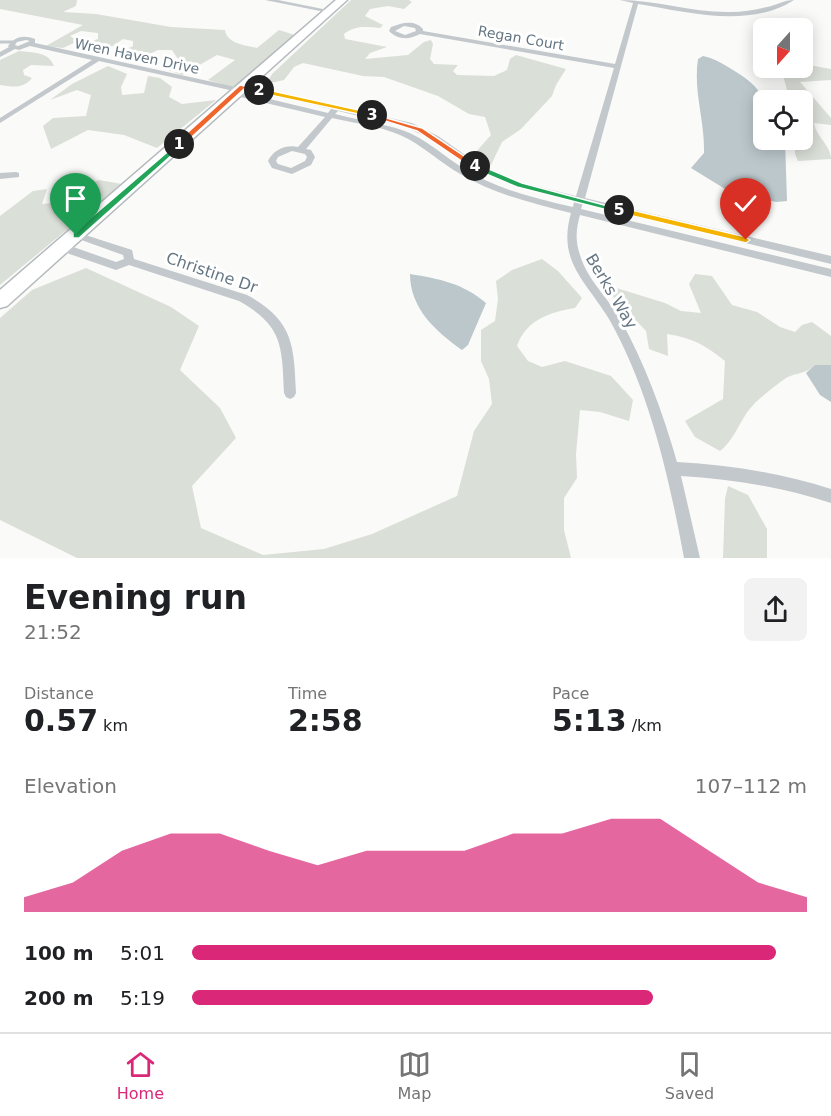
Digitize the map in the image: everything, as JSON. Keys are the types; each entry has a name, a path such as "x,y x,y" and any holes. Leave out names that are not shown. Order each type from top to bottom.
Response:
{"main road":[{"path":"0,301 342,0"}],"street":[{"path":"268,0 330,11"},
{"path":"623,0 736,14 768,10 791,0"},
{"name":"Berks Way","path":"636,2 572,229 571,247 578,266 606,306 638,368 656,413 673,469 692,558"},
{"name":"Regan Court","path":"419,32 618,67"},
{"name":"Wren Haven Drive","path":"14,45 30,38 33,40 30,45 334,111 400,132 421,142 461,171 486,184 524,198 579,206"},
{"path":"0,55 14,45"},
{"path":"0,121 98,59"},
{"path":"301,148 334,111"},
{"path":"0,176 16,175"},
{"path":"579,206 831,260"},
{"path":"579,206 831,273"},
{"name":"Christine Dr","path":"76,235 128,253 129,261"},
{"name":"Christine Dr","path":"62,247 116,266 129,261 243,298 259,306 277,324 288,347 290,393"},
{"path":"673,469 732,472 771,479 831,496"}],"lane":[{"path":"0,42 14,45"}],"shaded area":[{"path":"0,0 77,0 76,6 63,12 96,14 171,27 225,30 226,35 233,41 257,48 279,30 301,37 239,90 208,80 235,60 217,55 182,75 163,68 178,59 172,50 158,50 135,61 121,58 120,52 133,46 133,41 123,39 101,54 84,51 83,45 98,39 98,33 81,31 70,36 78,41 63,48 46,46 83,25 0,9"},
{"path":"351,0 409,0 412,2 404,9 388,6 370,9 365,16 383,25 380,28 357,28 344,34 345,39 387,47 370,53 365,59 408,55 424,42 431,40 433,44 430,59 434,64 458,65 453,71 457,75 494,76 507,70 510,59 516,55 566,69 552,96 521,129 502,142 491,165 475,153 491,135 485,117 469,114 438,96 384,77 363,76 303,63 294,67 284,80 266,84 272,74"},
{"path":"19,51 44,55 54,66 31,65 23,70 24,75 32,78 25,84 13,87 0,85 0,60"},
{"path":"703,56 715,60 745,78 758,90 753,90 753,150 785,150 787,201 776,202 730,192 691,168 704,153 697,83 698,59"},
{"path":"108,66 127,74 121,87 122,95 144,93 148,76 160,78 172,87 169,97 182,104 216,100 157,148 124,135 88,130 51,149 43,126 53,118 86,116 91,95 77,90 50,100 72,84"},
{"path":"813,66 831,69 831,80 800,82 807,90 787,90 784,78 813,78"},
{"path":"813,97 831,118 831,125 814,123 829,149 831,159 798,161 795,150 813,150"},
{"path":"99,180 122,184 0,285 0,216 33,191 47,189 42,204 64,202 84,185"},
{"path":"542,259 558,271 582,298 575,308 548,315 533,324 526,330 517,346 528,361 542,367 565,361 611,376 633,400 629,421 600,412 580,410 576,454 577,478 564,498 564,530 571,558 77,558 0,520 0,318 32,290 86,268 171,307 199,326 180,370 220,408 236,438 192,486 201,528 263,555 324,549 372,534 457,496 474,431 492,404 489,379 481,361 481,330 495,321 498,299 496,281 512,270"},
{"path":"410,274 450,283 486,303 468,345 462,350 442,335 419,308 414,298"},
{"path":"695,274 712,276 732,305 757,312 780,327 795,332 802,325 812,322 831,336 831,365 815,365 786,378 774,387 756,402 720,451 695,437 685,421 723,399 725,361 698,343 684,337 667,334 668,356 649,349 646,331 606,289 610,286 665,303 681,311 701,313 689,284"},
{"path":"815,365 831,365 831,402 820,395 806,373"},
{"path":"728,486 748,495 767,529 767,558 723,558 725,499"}],"route":[{"path":"76,235 243,87 409,125 435,138 475,166 520,185 746,240"}]}
